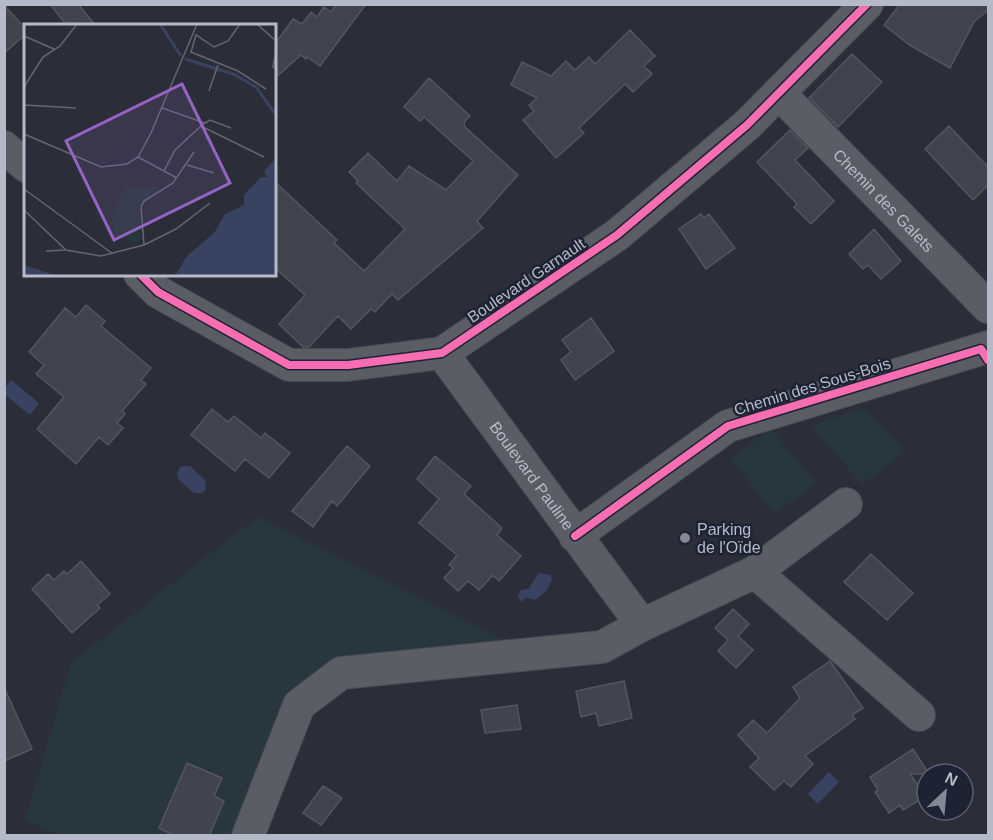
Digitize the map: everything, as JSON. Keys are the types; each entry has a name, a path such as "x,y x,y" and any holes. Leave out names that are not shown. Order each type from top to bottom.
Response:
{"street":[{"name":"Boulevard Garnault","path":"142,276 158,292 289,365 348,364 442,353 618,235 747,125 867,4"},
{"name":"Chemin des Galets","path":"778,93 988,307"},
{"path":"4,147 24,164"},
{"name":"Chemin des Sous-Bois","path":"575,536 728,426 986,352"},
{"name":"Boulevard Pauline","path":"442,353 642,625"},
{"path":"248,836 299,705 341,673 602,647 642,625 755,572 846,504"},
{"path":"755,572 919,715"}],"shaded area":[{"path":"862,408 906,451 862,484 811,426"},
{"path":"771,429 816,483 774,514 731,459"},
{"path":"257,517 509,642 331,662 285,696 231,835 59,835 25,820 71,663"}],"water":[{"path":"11,380 39,403 30,415 5,395 5,388"},
{"path":"181,466 190,466 205,480 206,489 203,493 194,493 178,479 177,473"},
{"path":"539,573 551,575 552,580 546,591 535,600 526,598 521,602 518,595 521,590 528,589"},
{"path":"829,772 839,782 818,804 808,794"}],"building":[{"path":"50,4 78,4 94,24 65,24"},
{"path":"336,4 366,4 320,66 301,55 276,77 276,42 293,19 302,24 311,12 317,17 324,7 331,12"},
{"path":"900,4 988,4 988,10 974,22 950,68 911,46 884,25"},
{"path":"4,5 24,27 24,36 4,53"},
{"path":"630,30 655,56 644,66 652,74 633,92 625,84 579,128 584,133 556,158 523,120 534,111 529,105 537,98 511,85 522,62 551,76 566,61 575,70 589,57 595,64"},
{"path":"852,54 882,82 838,127 809,98"},
{"path":"429,78 470,116 464,122 465,127 518,175 477,221 483,228 398,300 392,294 375,312 371,309 351,329 338,316 309,347 303,347 279,324 305,295 276,269 276,183 337,240 334,243 364,271 405,229 356,183 358,181 349,172 368,153 397,181 409,166 446,190 473,161 424,117 420,121 404,107"},
{"path":"949,126 988,167 988,185 973,200 925,149"},
{"path":"790,130 808,148 795,160 834,201 811,224 794,207 797,204 757,162"},
{"path":"701,214 704,218 709,214 735,248 706,269 679,229"},
{"path":"874,229 901,261 881,279 868,265 863,269 849,254"},
{"path":"86,305 105,321 101,326 151,368 141,380 146,384 122,411 125,414 117,423 123,428 108,445 99,437 76,464 37,429 64,397 36,374 44,365 29,352 65,308 76,317"},
{"path":"591,318 614,351 575,380 561,360 571,352 562,340"},
{"path":"212,409 228,422 234,416 261,438 265,433 290,453 269,478 245,459 235,471 191,435"},
{"path":"347,446 370,466 337,506 332,501 313,527 292,511"},
{"path":"435,456 471,486 464,494 502,528 497,535 521,556 499,581 493,575 479,590 468,581 458,591 444,578 453,568 449,565 457,555 419,523 439,499 417,479"},
{"path":"871,554 913,593 887,620 844,582"},
{"path":"81,561 110,594 97,605 100,608 72,633 32,589 48,574 54,580 64,571 67,574"},
{"path":"733,609 749,624 738,636 753,650 736,668 718,651 728,640 715,628"},
{"path":"830,661 863,708 852,715 855,719 805,756 813,764 791,787 784,781 774,790 750,767 759,758 738,735 753,720 767,733 800,698 793,687"},
{"path":"624,681 632,718 599,726 596,713 581,717 576,691"},
{"path":"4,687 32,749 4,761"},
{"path":"517,705 521,729 485,733 481,710"},
{"path":"913,749 921,762 915,762 915,774 910,774 915,781 915,803 903,810 900,805 889,813 875,792 878,790 870,777"},
{"path":"187,763 222,778 214,796 224,801 209,836 175,836 159,828"},
{"path":"323,786 342,798 321,825 303,813"}],"cycle path":[{"path":"142,276 158,292 289,365 348,365 442,353 617,235 747,125 867,4"},
{"path":"575,536 728,426 981,349 988,360"}],"place":[{"name":"Parking de l'Oïde","path":"685,538"}]}
